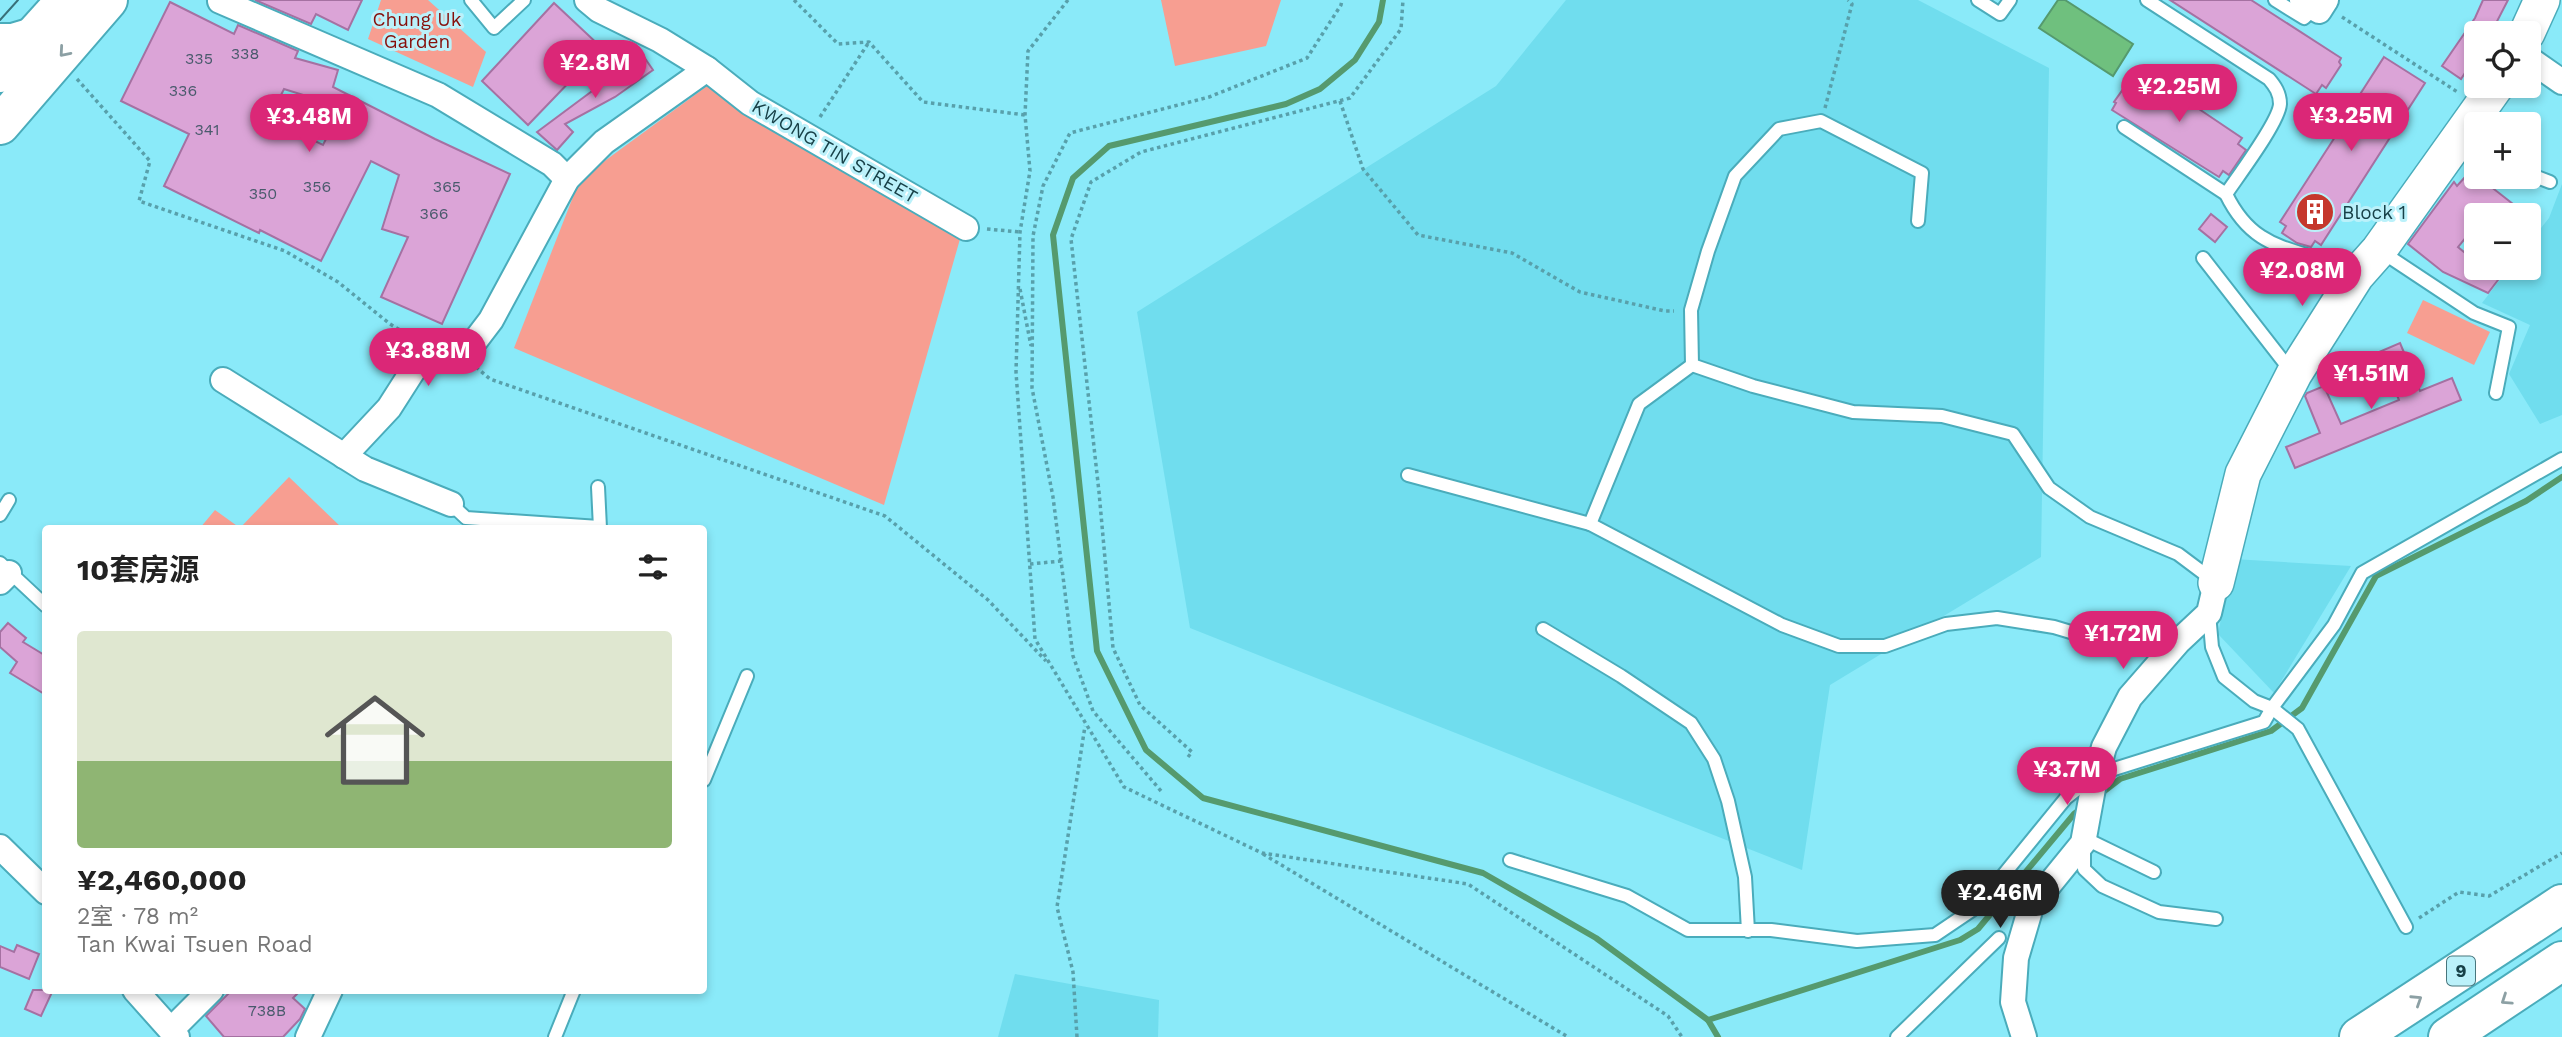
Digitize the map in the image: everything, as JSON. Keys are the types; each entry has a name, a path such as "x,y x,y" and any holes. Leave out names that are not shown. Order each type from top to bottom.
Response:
{"main road":[{"path":"0,125 108,0"},
{"path":"0,73 54,14"},
{"name":"9","path":"2359,1037 2562,904"},
{"path":"2448,1037 2562,961"}],"street":[{"name":"KWONG TIN STREET","path":"587,0 599,10 660,40 707,69 750,103 966,228"},
{"path":"2532,21 2542,0"},
{"path":"220,1 438,95 552,164 567,179"},
{"path":"0,36 12,36 54,14"},
{"path":"2541,67 2562,82"},
{"path":"344,456 390,408 428,347 433,344 465,347 475,341 491,320 567,179 604,142 707,69"},
{"path":"2024,1037 2013,1002 2016,958 2031,907 2084,841 2094,779 2104,747 2130,697 2213,598 2243,474 2294,374 2356,276 2462,143 2487,98"},
{"path":"223,380 365,469 452,504"},
{"path":"0,847 42,888"},
{"path":"139,994 174,1033 208,994"},
{"path":"308,1037 328,994"}],"lane":[{"path":"471,0 494,28 521,1"},
{"path":"1978,0 2000,14 2010,0"},
{"path":"2147,0 2269,79 2279,95 2278,114 2226,194"},
{"path":"2275,0 2304,19 2316,3"},
{"path":"1692,365 1691,310 1708,251 1735,176 1779,129 1821,121 1922,173 1918,221"},
{"path":"2124,127 2226,194 2236,215 2252,232 2272,244 2332,262 2356,276"},
{"path":"2541,179 2550,182"},
{"path":"2379,250 2474,313 2509,327 2496,393"},
{"path":"2203,258 2294,374"},
{"path":"1590,524 1639,404 1692,365"},
{"path":"1692,365 1753,386 1853,412 1942,416 2013,434 2049,488 2090,517 2178,554 2213,598 2212,647 2224,677 2255,701 2272,708 2298,729 2406,927"},
{"path":"1510,860 1627,896 1688,930 1771,930 1857,941 1935,935 1978,906 2066,798 2094,779 2264,722 2334,625 2362,573 2562,459"},
{"path":"1408,475 1590,524 1783,625 1839,646 1885,646 1946,625 1997,618 2054,627 2126,645 2156,646 2178,642"},
{"path":"597,487 599,525"},
{"path":"0,514 9,500"},
{"path":"452,504 466,518 559,525"},
{"path":"3,573 42,603"},
{"path":"1544,629 1691,723 1714,759 1728,801 1745,877 1748,931"},
{"path":"707,773 747,676"},
{"path":"2154,872 2084,841 2084,869 2102,886 2159,912 2216,919"},
{"path":"1897,1037 1999,938"},
{"path":"555,1037 572,994"}],"path":[{"path":"794,0 838,44 869,42"},
{"path":"1068,0 1028,51 1025,115 1030,172 1020,232 1016,372 1035,639 1125,788 1262,853 1569,1037"},
{"path":"1161,791 1093,711 1073,656 1053,497 1032,388 1033,236 1043,186 1070,133 1257,82 1307,58 1342,0"},
{"path":"1188,757 1192,752 1139,705 1113,648 1071,239 1091,182 1141,152 1268,116 1350,98 1401,29 1403,0"},
{"path":"1821,121 1852,4 1848,0"},
{"path":"2316,3 2464,83"},
{"path":"869,42 923,102 1025,115"},
{"path":"807,136 869,42"},
{"path":"70,74 150,161 139,201 285,251 338,282 390,324 428,347"},
{"path":"1340,101 1363,169 1419,235 1512,253 1580,292 1665,311 1691,310"},
{"path":"966,228 1020,232"},
{"path":"1019,280 1033,356"},
{"path":"465,347 478,370 490,379 885,516 988,600 1052,668"},
{"path":"1030,564 1061,561"},
{"path":"1077,1037 1073,972 1057,907 1086,724"},
{"path":"1262,853 1468,884 1668,1016 1682,1037"},
{"path":"2406,927 2459,892 2489,896 2562,853"}],"shaded area":[{"path":"1566,0 1918,0 2049,68 2041,557 1830,685 1802,870 1190,628 1137,312 1496,86"},
{"path":"2058,0 2065,0 2133,44 2113,76 2039,28"},
{"path":"2562,184 2562,415 2540,424 2509,374 2530,325 2482,303 2500,280 2541,280 2541,228 2549,218"},
{"path":"2233,559 2351,566 2274,693 2218,634"},
{"path":"1015,974 1159,1000 1158,1037 998,1037"}],"green space":[{"name":"Chung Uk Garden","path":"381,0 428,0 486,52 473,87 368,39"},
{"path":"1161,0 1281,0 1266,46 1175,66"},
{"path":"707,86 960,239 884,505 514,348 580,179"},
{"path":"2423,300 2490,332 2474,365 2407,333"},
{"path":"289,477 339,525 243,525"},
{"path":"215,510 236,525 202,525"}],"building":[{"path":"255,0 362,0 348,30 316,14 311,24"},
{"path":"2170,0 2251,0 2341,58 2341,65 2326,88 2322,85 2316,94"},
{"path":"2483,0 2508,0 2497,21 2473,21"},
{"path":"170,2 234,34 238,25 298,51 295,58 338,70 333,87 510,174 442,324 381,297 408,237 382,229 399,175 371,161 321,261 164,186 189,134 121,101","holes":["284,89 342,107 323,145 269,119"]},
{"path":"554,3 602,48 528,125 482,81"},
{"path":"2464,34 2464,74 2461,79 2442,66"},
{"path":"642,54 653,70 615,97 565,124 573,132 557,150 537,132"},
{"path":"2384,57 2425,83 2321,245 2315,241 2311,247 2297,243 2282,233 2286,226 2280,222 2346,120 2342,117"},
{"path":"2138,68 2242,138 2238,144 2246,150 2229,175 2223,171 2219,177 2112,110 2116,103 2114,102"},
{"path":"2464,178 2464,189 2494,189 2512,203 2464,203 2464,240 2458,247 2464,252 2464,280 2498,280 2488,293 2443,272 2408,244 2454,182 2457,186"},
{"path":"2211,214 2227,227 2215,242 2199,229"},
{"path":"2400,343 2420,391 2452,378 2461,400 2295,468 2286,447 2320,433 2305,396 2307,393 2324,386 2341,424 2399,400 2379,352"},
{"path":"8,623 26,638 23,642 42,654 42,693 10,673 17,662 0,647 0,632"},
{"path":"17,945 39,954 29,979 0,967 0,946 14,952"},
{"path":"33,990 51,994 41,1016 25,1009"},
{"path":"228,994 297,994 293,998 305,1009 300,1019 283,1037 224,1037 206,1016"}],"waterway":[{"path":"1383,0 1379,22 1355,60 1320,89 1286,104 1109,146 1073,178 1053,235 1097,651 1146,750 1203,798 1483,873 1596,938 1708,1020 1718,1037"},
{"path":"2099,795 2120,779 2271,731 2302,708 2376,576 2526,501 2562,477"},
{"path":"1708,1020 1960,940 1978,929 2074,814 2082,808"}],"tram line":[{"path":"0,20 18,0"}],"place":[{"name":"Block 1","path":"2315,212"}]}
